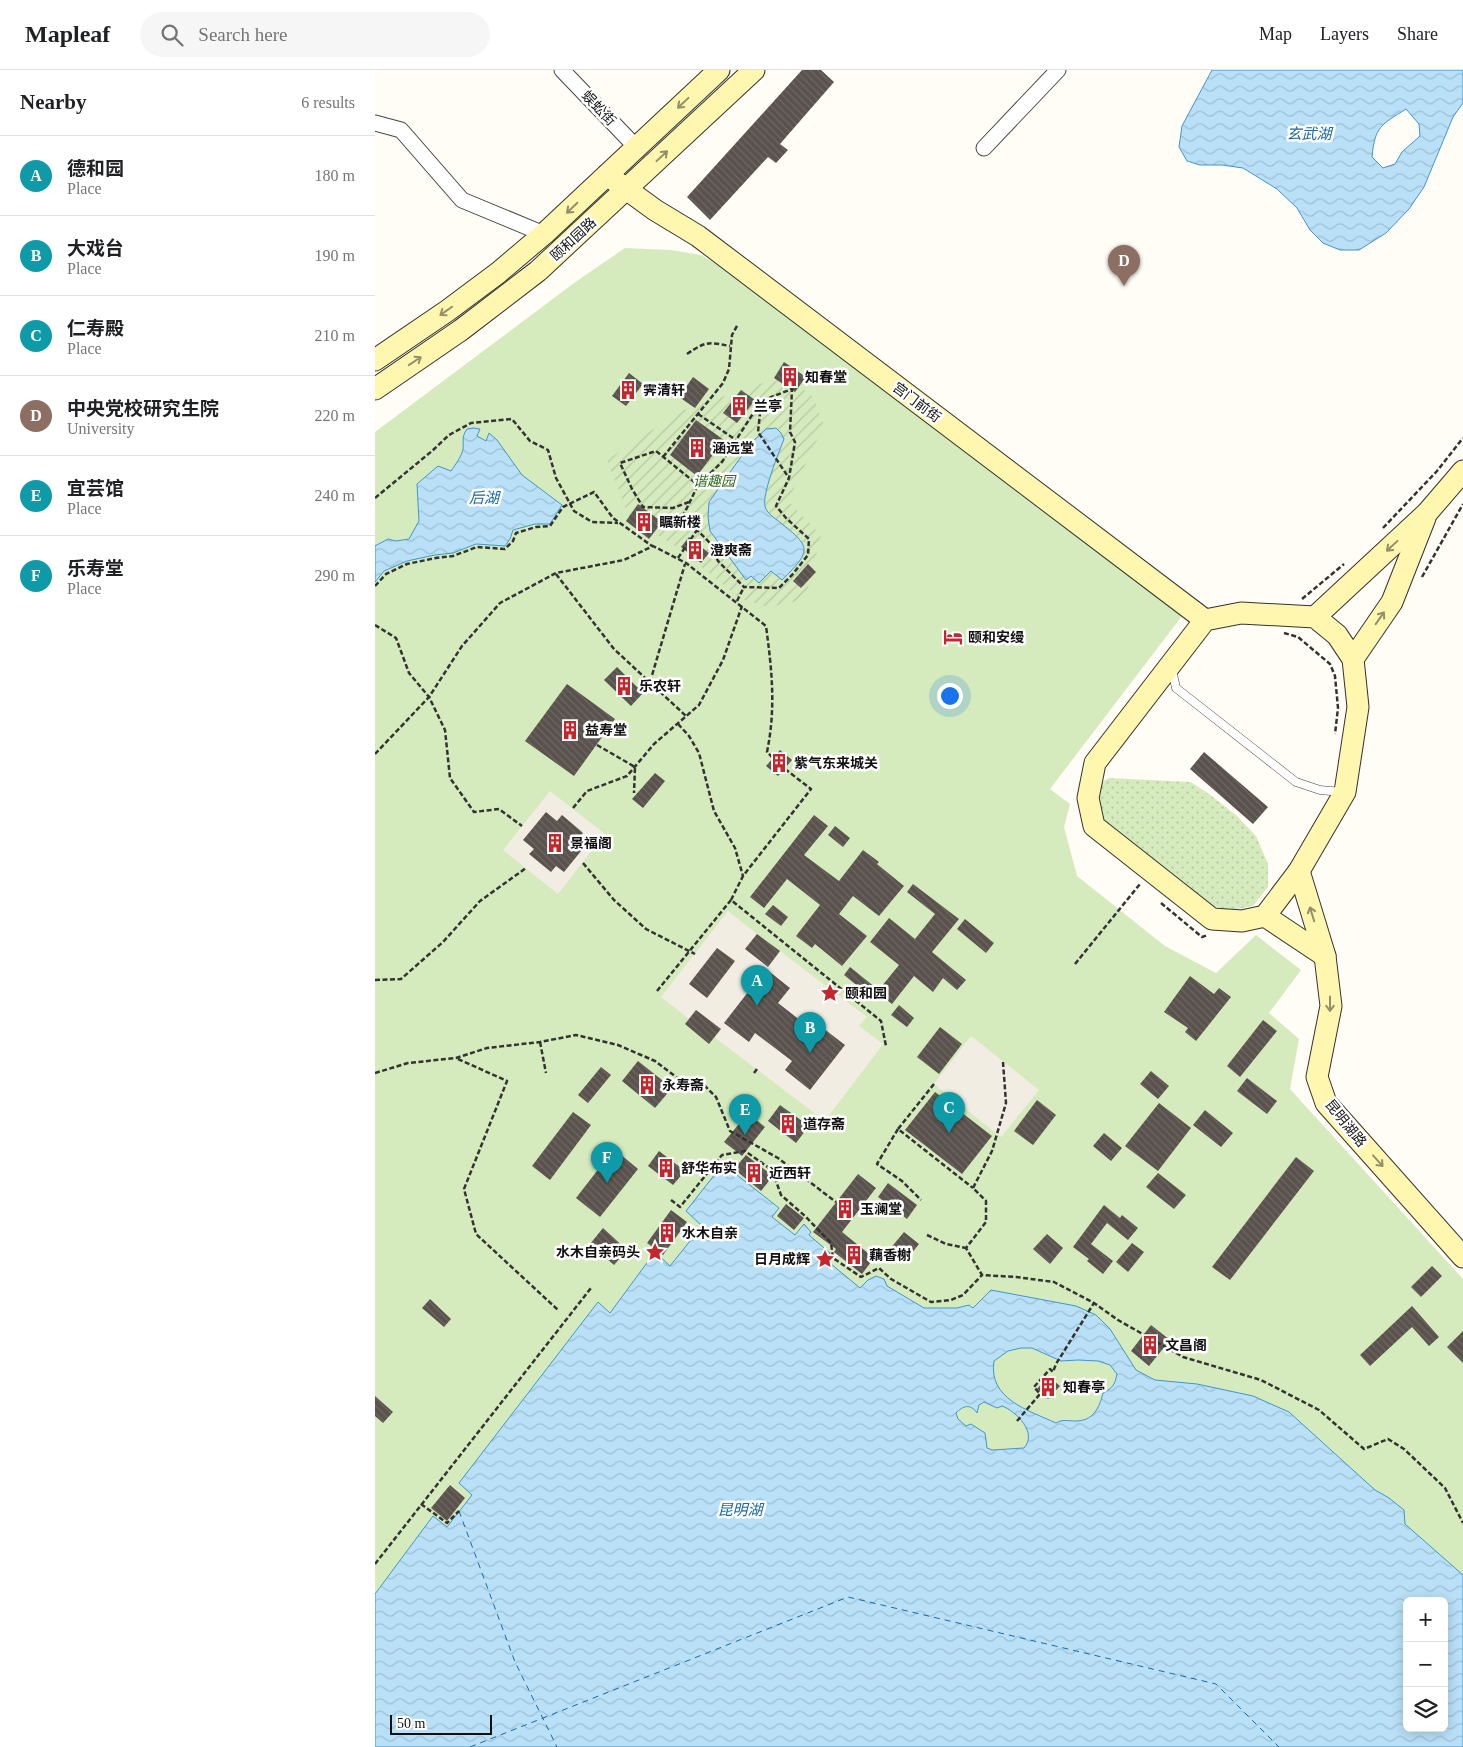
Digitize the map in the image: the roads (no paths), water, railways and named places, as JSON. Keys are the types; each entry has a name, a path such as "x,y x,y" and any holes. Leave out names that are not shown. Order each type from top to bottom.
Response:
{"street":[{"name":"蜈蚣街","path":"562,70 636,147"},
{"name":"颐和园路","path":"375,360 454,306 498,273 544,234 719,70"},
{"name":"颐和园路","path":"375,389 461,330 538,271 754,70"},
{"path":"984,148 1058,70"},
{"path":"375,123 401,130 462,200 544,234"},
{"name":"宫门前街","path":"607,174 655,210 698,236 1205,620"},
{"path":"1304,623 1427,513 1463,471"},
{"path":"1353,658 1392,602 1427,513"},
{"path":"1241,613 1304,623 1337,635 1353,658 1358,707 1345,792 1299,871 1265,916 1242,921 1212,919 1094,826 1088,798 1095,763 1205,620 1241,613"},
{"name":"昆明湖路","path":"1299,871 1325,956 1331,1006 1317,1077 1326,1103 1463,1257"},
{"path":"1265,916 1325,956"}],"lane":[{"path":"1171,665 1176,688 1296,782 1320,790 1345,792"}],"water":[{"name":"玄武湖","path":"1212,70 1463,70 1463,103 1453,117 1424,187 1409,209 1386,233 1359,250 1340,250 1323,243 1310,230 1297,208 1277,189 1243,168 1222,165 1200,165 1187,161 1179,147 1182,126","holes":["1406,109 1419,124 1420,136 1402,152 1395,164 1383,168 1372,157 1377,132 1385,123"]},
{"path":"776,428 784,439 768,483 765,506 769,514 802,542 804,548 799,561 782,580 771,571 759,583 751,576 746,580 710,531 708,517 709,502 750,444 766,429"},
{"name":"后湖","path":"467,429 480,429 477,436 486,441 489,433 497,440 522,475 562,505 550,524 535,524 513,530 505,546 476,544 453,553 407,561 384,571 375,582 375,546 388,539 396,541 409,539 419,521 417,484 438,466 451,471 462,452 465,432"},
{"name":"昆明湖","path":"723,1164 779,1208 772,1217 795,1235 804,1224 811,1232 809,1235 830,1253 825,1259 860,1288 868,1280 876,1276 884,1279 887,1286 924,1308 957,1308 969,1305 973,1308 991,1290 1076,1306 1096,1315 1110,1329 1136,1370 1155,1380 1197,1384 1253,1396 1289,1412 1375,1490 1404,1510 1405,1524 1463,1575 1463,1747 375,1747 375,1594 433,1516 447,1527 472,1495 459,1483 598,1302 610,1313 655,1252 670,1266 702,1226 686,1211","holes":["1032,1348 1061,1361 1098,1361 1110,1365 1117,1374 1115,1380 1113,1385 1103,1393 1097,1409 1091,1416 1086,1419 1056,1423 1022,1408 1004,1394 997,1385 994,1374 994,1361 1008,1351","984,1402 997,1408 1002,1406 1019,1418 1027,1429 1028,1442 1024,1448 992,1450 987,1448 985,1433 971,1424 966,1426 958,1419 956,1413 961,1409 969,1407 977,1413 979,1405"]}],"place":[{"name":"中央党校研究生院","path":"1124,286"},
{"name":"知春堂","path":"790,377"},
{"name":"霁清轩","path":"628,390"},
{"name":"兰亭","path":"739,406"},
{"name":"涵远堂","path":"697,448"},
{"name":"瞩新楼","path":"644,522"},
{"name":"澄爽斋","path":"695,550"},
{"name":"颐和安缦","path":"953,637"},
{"name":"乐农轩","path":"624,686"},
{"name":"益寿堂","path":"570,730"},
{"name":"紫气东来城关","path":"779,763"},
{"name":"景福阁","path":"555,843"},
{"name":"颐和园","path":"830,993"},
{"name":"德和园","path":"757,1006"},
{"name":"大戏台","path":"810,1053"},
{"name":"永寿斋","path":"647,1085"},
{"name":"道存斋","path":"788,1124"},
{"name":"仁寿殿","path":"949,1133"},
{"name":"宜芸馆","path":"745,1135"},
{"name":"舒华布实","path":"666,1168"},
{"name":"近西轩","path":"754,1173"},
{"name":"乐寿堂","path":"607,1183"},
{"name":"玉澜堂","path":"845,1209"},
{"name":"水木自亲","path":"667,1233"},
{"name":"水木自亲码头","path":"655,1252"},
{"name":"藕香榭","path":"854,1255"},
{"name":"日月成辉","path":"825,1259"},
{"name":"文昌阁","path":"1150,1345"},
{"name":"知春亭","path":"1048,1387"}],"park label":[{"name":"谐趣园","path":"714,481"}]}
